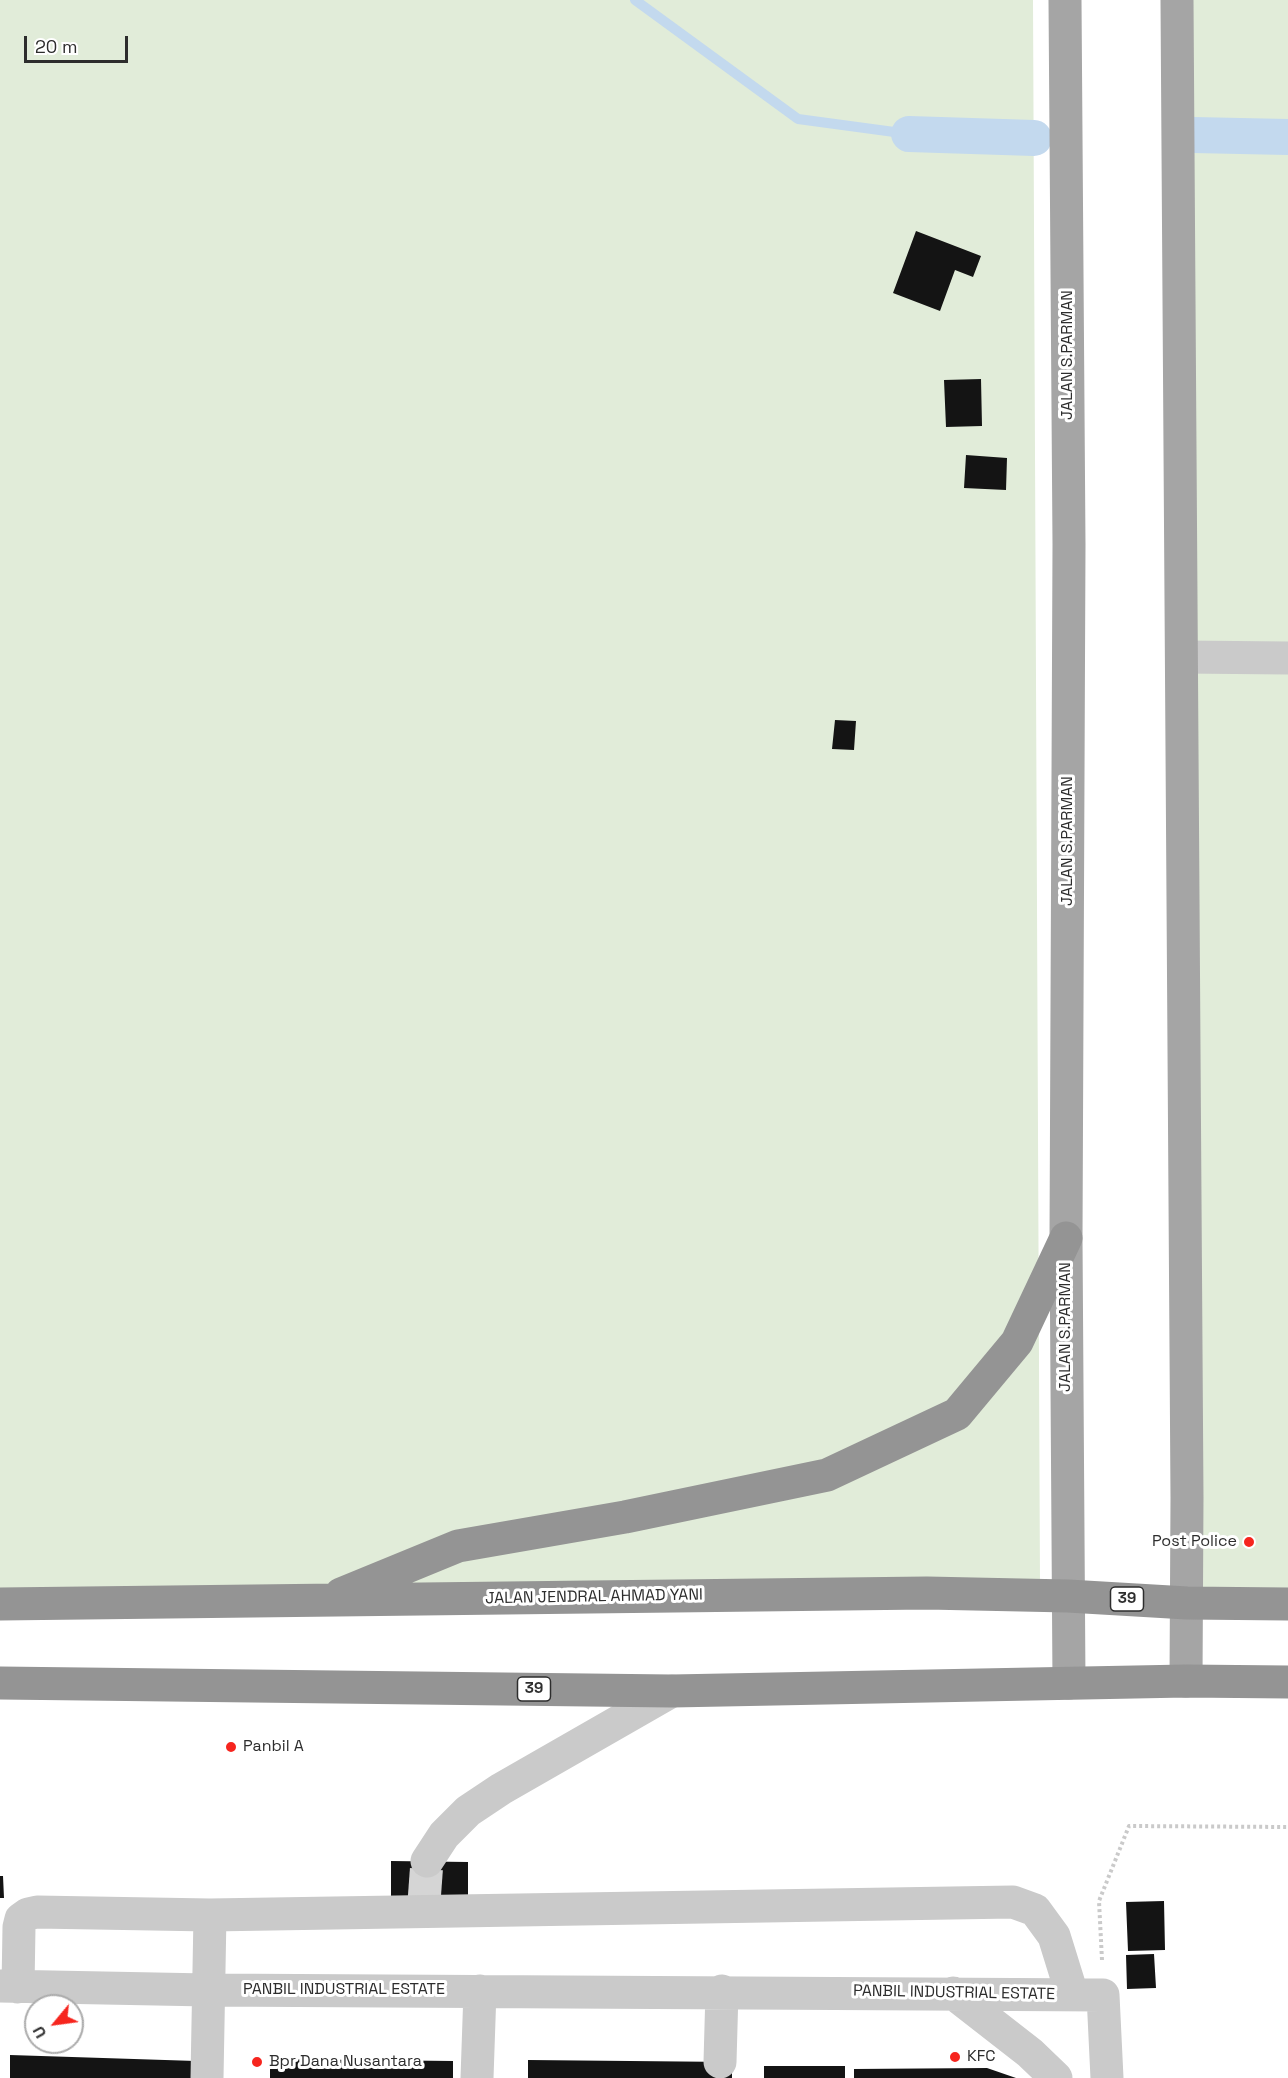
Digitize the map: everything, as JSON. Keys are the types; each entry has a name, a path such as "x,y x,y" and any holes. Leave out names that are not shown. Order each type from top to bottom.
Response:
{"highway":[{"path":"326,1600 458,1546 624,1517 828,1475 957,1414 1017,1342 1066,1238"},
{"name":"JALAN JENDRAL AHMAD YANI","path":"0,1604 927,1593 1068,1596 1187,1603"},
{"name":"39","path":"1187,1603 1288,1604"},
{"name":"39","path":"0,1683 672,1691 1186,1681 1288,1682"}],"main road":[{"name":"JALAN S.PARMAN","path":"1065,0 1069,544 1066,1238 1069,1683"},
{"path":"1177,0 1186,1681"}],"lane":[{"path":"1182,657 1288,658"},
{"path":"427,1861 444,1835 468,1811 672,1691"},
{"path":"9,1987 21,1919 37,1912 210,1915 424,1907 1013,1902 1035,1910 1054,1936 1088,1995 1107,2078"},
{"path":"207,2078 210,1915"},
{"name":"PANBIL INDUSTRIAL ESTATE","path":"9,1987 1088,1995"},
{"path":"477,2078 480,1991"},
{"path":"720,2062 722,1991"},
{"path":"953,1993 1030,2052 1056,2078"}],"path":[{"path":"1088,1995 1099,1901 1129,1826 1288,1827"}],"green space":[{"path":"0,0 1033,0 1040,1587 0,1602"},
{"path":"1165,0 1288,0 1288,1597 1183,1599"}],"building":[{"path":"916,231 981,256 973,277 955,270 940,311 893,293"},
{"path":"981,379 982,426 946,427 944,380"},
{"path":"966,455 1007,458 1006,490 964,488"},
{"path":"835,720 856,721 854,750 832,749"},
{"path":"391,1861 468,1862 468,1902 391,1901"},
{"path":"0,1876 3,1876 4,1898 0,1898"},
{"path":"1164,1901 1165,1950 1128,1951 1126,1902"},
{"path":"1154,1954 1156,1988 1127,1989 1126,1955"},
{"path":"10,2055 196,2061 196,2078 10,2078"},
{"path":"270,2059 453,2061 453,2078 270,2078"},
{"path":"528,2060 732,2062 732,2078 528,2078"},
{"path":"764,2066 845,2066 845,2078 764,2078"},
{"path":"987,2068 1016,2078 854,2078 854,2069"}],"waterway":[{"path":"635,0 798,119 909,134"},
{"path":"909,134 1034,138"},
{"path":"1193,135 1288,137"}],"tunnel":[{"path":"424,1902 427,1861"}],"place":[{"name":"Post Police","path":"1249,1542"},
{"name":"Panbil A","path":"231,1747"},
{"name":"KFC","path":"955,2057"},
{"name":"Bpr Dana Nusantara","path":"257,2062"}]}
